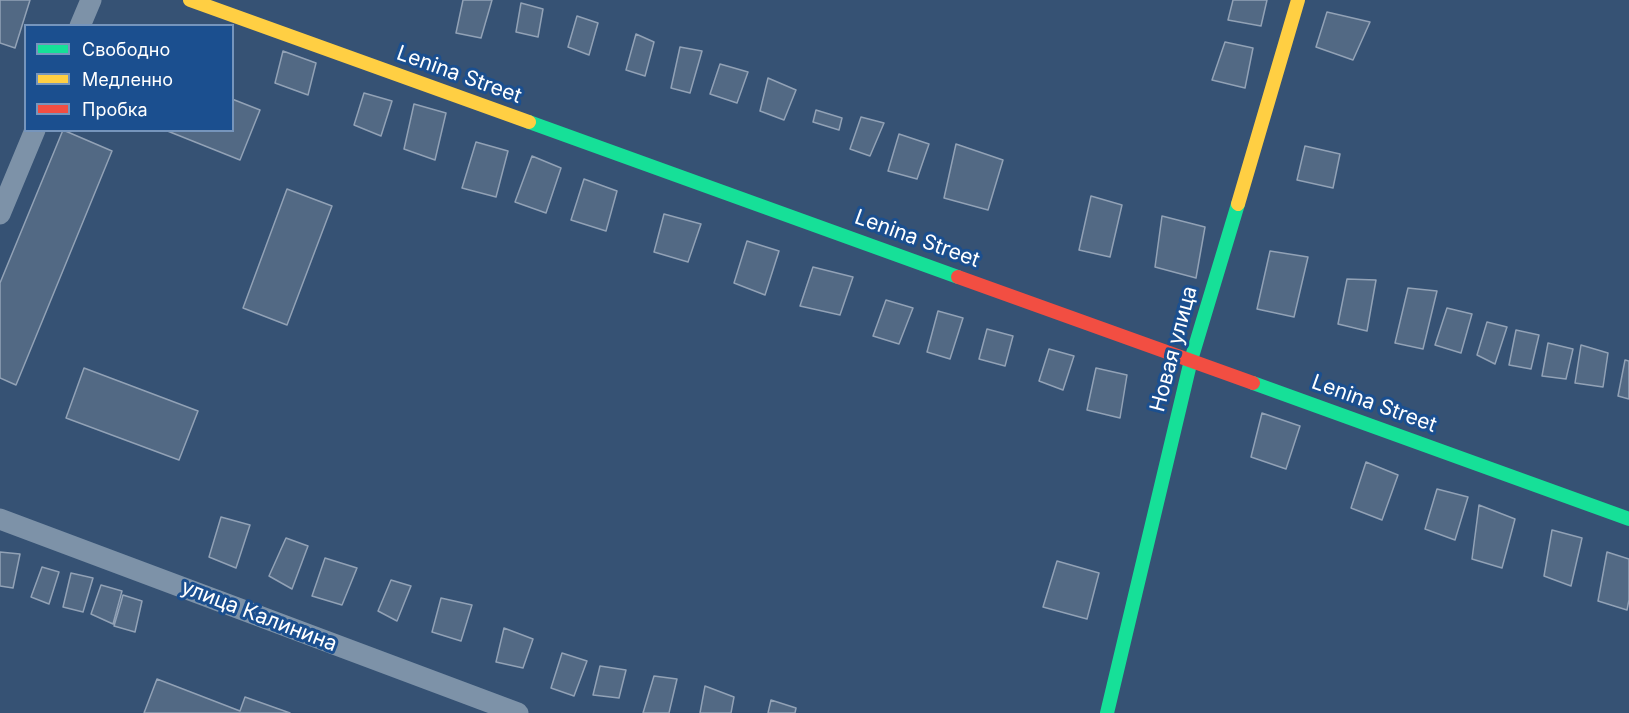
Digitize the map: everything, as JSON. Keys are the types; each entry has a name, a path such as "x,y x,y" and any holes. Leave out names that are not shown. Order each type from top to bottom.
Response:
{"street":[{"path":"81,24 91,0"},
{"name":"Lenina Street","path":"190,0 1629,519"},
{"name":"Новая улица","path":"1107,713 1191,360 1298,0"},
{"path":"0,214 34,132"},
{"name":"улица Калинина","path":"0,519 518,713"}],"building":[{"path":"0,0 30,0 15,48 0,43"},
{"path":"463,0 492,0 481,38 456,33"},
{"path":"1233,0 1267,0 1261,26 1228,20"},
{"path":"521,3 543,9 538,37 516,32"},
{"path":"1327,12 1370,22 1353,60 1316,47"},
{"path":"577,16 598,23 589,55 568,47"},
{"path":"636,34 654,42 645,76 626,70"},
{"path":"1225,42 1253,48 1245,88 1212,80"},
{"path":"680,47 702,51 690,93 671,88"},
{"path":"283,51 316,63 308,95 275,83"},
{"path":"720,64 748,72 737,103 710,94"},
{"path":"768,78 796,90 784,120 760,111"},
{"path":"364,93 392,101 381,136 354,125"},
{"path":"234,100 260,110 240,160 170,132 234,132"},
{"path":"414,104 446,113 435,160 404,149"},
{"path":"816,110 842,118 839,130 813,122"},
{"path":"861,117 884,123 870,156 850,149"},
{"path":"62,132 68,132 112,151 16,385 0,378 0,283"},
{"path":"899,134 929,144 917,179 888,171"},
{"path":"476,142 508,151 496,197 462,188"},
{"path":"956,144 1003,160 988,210 944,198"},
{"path":"1305,146 1340,154 1333,188 1297,180"},
{"path":"532,156 561,168 546,213 515,202"},
{"path":"584,179 617,191 606,231 571,220"},
{"path":"287,189 332,206 287,325 243,308"},
{"path":"1091,196 1122,205 1110,257 1079,250"},
{"path":"664,214 701,224 688,262 654,252"},
{"path":"1162,216 1205,227 1196,278 1155,267"},
{"path":"747,241 779,251 765,295 734,283"},
{"path":"1270,251 1308,257 1294,317 1257,309"},
{"path":"813,267 853,277 840,315 800,306"},
{"path":"1347,279 1376,280 1367,331 1338,324"},
{"path":"1408,288 1437,291 1423,349 1395,343"},
{"path":"886,300 913,308 899,344 873,336"},
{"path":"1447,308 1472,314 1461,353 1435,345"},
{"path":"938,311 963,318 950,359 927,352"},
{"path":"1487,322 1507,327 1495,364 1477,355"},
{"path":"987,329 1013,336 1005,366 979,359"},
{"path":"1516,330 1539,335 1531,369 1509,365"},
{"path":"1548,343 1573,349 1566,379 1542,376"},
{"path":"1581,345 1608,353 1603,387 1575,383"},
{"path":"1049,349 1074,356 1063,390 1039,381"},
{"path":"1625,360 1629,361 1629,399 1618,396"},
{"path":"84,368 198,411 179,460 66,418"},
{"path":"1096,368 1127,375 1120,418 1087,410"},
{"path":"1262,413 1300,426 1286,469 1251,457"},
{"path":"1366,462 1398,475 1382,520 1351,508"},
{"path":"1437,489 1468,497 1455,540 1425,529"},
{"path":"1479,505 1515,519 1502,568 1472,559"},
{"path":"221,517 250,525 236,568 209,557"},
{"path":"1552,530 1582,538 1571,586 1544,576"},
{"path":"286,538 308,546 292,589 269,576"},
{"path":"0,552 20,554 13,588 0,586"},
{"path":"1607,552 1629,559 1627,610 1598,601"},
{"path":"325,558 357,568 342,605 312,596"},
{"path":"1057,561 1099,573 1087,619 1043,607"},
{"path":"42,567 59,572 49,604 31,597"},
{"path":"71,573 93,578 83,612 63,607"},
{"path":"391,580 411,586 397,621 378,611"},
{"path":"101,585 122,591 113,624 91,614"},
{"path":"123,595 142,601 135,632 114,626"},
{"path":"441,598 472,605 461,641 432,632"},
{"path":"504,628 533,639 523,668 496,662"},
{"path":"562,653 587,661 574,696 551,688"},
{"path":"600,666 626,670 619,698 593,695"},
{"path":"654,676 677,679 669,713 643,713"},
{"path":"157,679 240,711 245,697 290,713 144,713"},
{"path":"705,686 734,697 731,713 700,713"},
{"path":"771,700 796,708 795,713 768,713"}],"traffic: fast":[{"path":"529,122 958,277"},
{"path":"1107,713 1191,360 1238,204"},
{"path":"1253,383 1629,519"}],"traffic: slow":[{"path":"190,0 529,122"},
{"path":"1238,204 1298,0"}],"traffic: jam":[{"path":"958,277 1253,383"}]}
